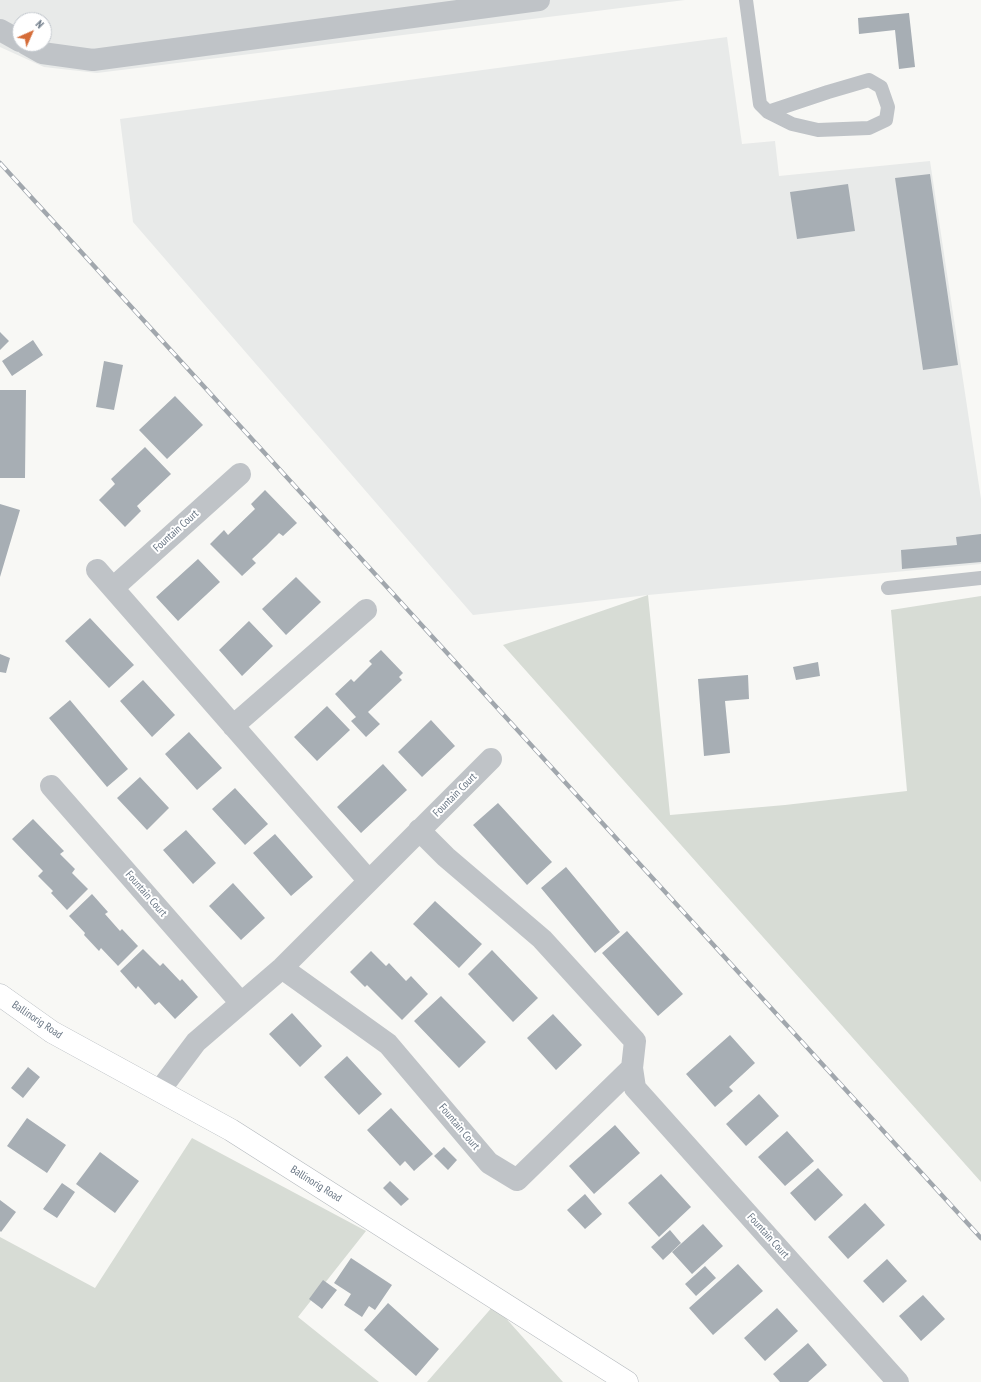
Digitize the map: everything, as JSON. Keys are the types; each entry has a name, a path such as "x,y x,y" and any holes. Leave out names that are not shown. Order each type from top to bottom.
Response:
{"street":[{"path":"42,52 93,60 539,0"},
{"path":"0,30 12,37"},
{"name":"Fountain Court","path":"113,588 240,474"},
{"path":"97,570 369,881"},
{"path":"234,726 366,610"},
{"name":"Fountain Court","path":"160,1090 196,1042 282,968 491,759"},
{"name":"Fountain Court","path":"51,786 242,1003"},
{"name":"Fountain Court","path":"419,830 446,857 542,939 635,1041 632,1068 635,1088 898,1382"},
{"name":"Fountain Court","path":"282,968 388,1044 489,1163 516,1180 632,1068"},
{"name":"Ballinorig Road","path":"0,995 52,1032 231,1130 627,1382"}],"lane":[{"path":"746,0 760,104 768,112 792,124 818,130 869,128 886,120 888,107 881,87 870,80 768,112"},
{"path":"888,588 981,578"}],"shaded area":[{"path":"0,0 685,0 97,73 44,67 0,47"},
{"path":"727,37 742,144 775,141 779,176 930,161 981,499 981,564 648,595 473,615 133,222 120,119"},
{"path":"648,595 670,815 785,805 907,791 891,610 981,596 981,1182 503,645"},
{"path":"192,1138 366,1231 298,1317 379,1382 0,1382 0,1237 95,1288"},
{"path":"494,1305 563,1382 427,1382"}],"building":[{"path":"909,13 915,67 899,69 895,30 859,34 858,18"},
{"path":"930,174 958,365 923,370 895,178"},
{"path":"848,184 855,231 797,239 790,192"},
{"path":"0,332 9,341 0,350"},
{"path":"33,340 43,355 12,376 2,361"},
{"path":"104,361 123,365 114,410 96,407"},
{"path":"0,390 26,390 25,478 0,478"},
{"path":"175,396 203,425 167,459 139,430"},
{"path":"145,447 171,474 137,506 141,511 125,527 99,500 115,484 111,479"},
{"path":"265,490 297,523 283,536 279,533 252,559 256,563 242,576 210,544 224,530 228,535 255,509 251,504"},
{"path":"0,504 20,510 0,577"},
{"path":"981,534 981,562 902,569 901,550 957,545 956,537"},
{"path":"198,559 220,582 178,621 156,597"},
{"path":"296,577 321,602 286,635 262,609"},
{"path":"90,618 134,665 109,688 65,641"},
{"path":"249,621 273,646 242,676 219,650"},
{"path":"381,650 403,673 399,677 402,680 368,712 380,724 366,737 351,721 356,717 335,694 351,679 354,682 372,664 369,661"},
{"path":"0,654 10,658 6,673 0,672"},
{"path":"818,662 820,676 796,680 793,667"},
{"path":"748,675 749,699 725,701 730,753 704,756 698,679"},
{"path":"143,680 175,715 152,737 120,701"},
{"path":"70,700 128,769 107,787 49,718"},
{"path":"327,706 350,730 317,761 294,737"},
{"path":"431,720 455,746 422,777 398,752"},
{"path":"189,732 222,768 197,790 165,754"},
{"path":"383,764 407,790 361,833 337,807"},
{"path":"140,777 169,808 147,830 117,798"},
{"path":"235,788 268,824 245,845 212,809"},
{"path":"498,803 552,862 527,885 473,825"},
{"path":"33,819 64,851 60,854 75,869 72,873 88,889 67,910 51,893 53,891 38,876 43,871 12,839"},
{"path":"186,830 216,863 193,884 163,850"},
{"path":"275,834 313,877 291,896 253,853"},
{"path":"566,867 620,932 595,953 541,888"},
{"path":"233,883 265,918 241,940 209,906"},
{"path":"92,894 108,912 105,914 120,931 122,929 138,946 118,966 101,948 99,951 69,916"},
{"path":"435,901 482,944 459,968 413,924"},
{"path":"627,931 683,994 658,1016 602,953"},
{"path":"143,949 160,966 163,963 180,981 182,979 198,997 175,1019 159,1002 155,1005 138,986 136,989 120,971"},
{"path":"492,950 538,998 513,1022 468,974"},
{"path":"371,951 386,966 389,963 406,981 411,976 428,994 402,1020 367,985 365,987 350,972"},
{"path":"441,996 486,1042 459,1068 414,1021"},
{"path":"292,1013 322,1046 300,1067 269,1034"},
{"path":"553,1014 582,1045 556,1070 527,1038"},
{"path":"730,1035 755,1063 729,1087 733,1091 715,1107 686,1074"},
{"path":"347,1056 382,1094 359,1115 324,1077"},
{"path":"28,1067 40,1077 23,1098 11,1088"},
{"path":"759,1094 779,1116 746,1146 726,1124"},
{"path":"391,1108 433,1154 414,1171 405,1161 400,1166 367,1130"},
{"path":"27,1118 66,1145 47,1173 7,1146"},
{"path":"615,1125 640,1153 594,1194 569,1166"},
{"path":"787,1131 814,1161 785,1186 758,1157"},
{"path":"444,1147 457,1160 448,1170 434,1156"},
{"path":"100,1152 139,1181 115,1213 76,1184"},
{"path":"818,1168 843,1195 815,1221 790,1193"},
{"path":"661,1174 691,1207 659,1237 628,1203"},
{"path":"390,1181 409,1199 401,1206 383,1188"},
{"path":"62,1183 75,1192 57,1218 43,1209"},
{"path":"585,1194 602,1214 585,1229 567,1210"},
{"path":"0,1200 16,1212 1,1232 0,1231"},
{"path":"865,1203 885,1225 848,1259 828,1237"},
{"path":"703,1224 723,1246 692,1274 672,1252"},
{"path":"670,1230 681,1243 663,1260 651,1247"},
{"path":"351,1258 392,1285 375,1310 369,1306 362,1317 344,1305 351,1294 334,1283"},
{"path":"887,1259 907,1281 883,1303 863,1281"},
{"path":"738,1264 763,1291 713,1335 689,1308"},
{"path":"705,1266 716,1278 696,1296 685,1284"},
{"path":"323,1280 337,1290 322,1309 309,1299"},
{"path":"923,1295 945,1319 921,1341 899,1316"},
{"path":"388,1303 439,1349 416,1376 364,1330"},
{"path":"777,1308 798,1331 765,1361 744,1338"},
{"path":"808,1343 827,1365 808,1382 780,1382 773,1374"}],"railway":[{"path":"0,163 981,1238"}]}
